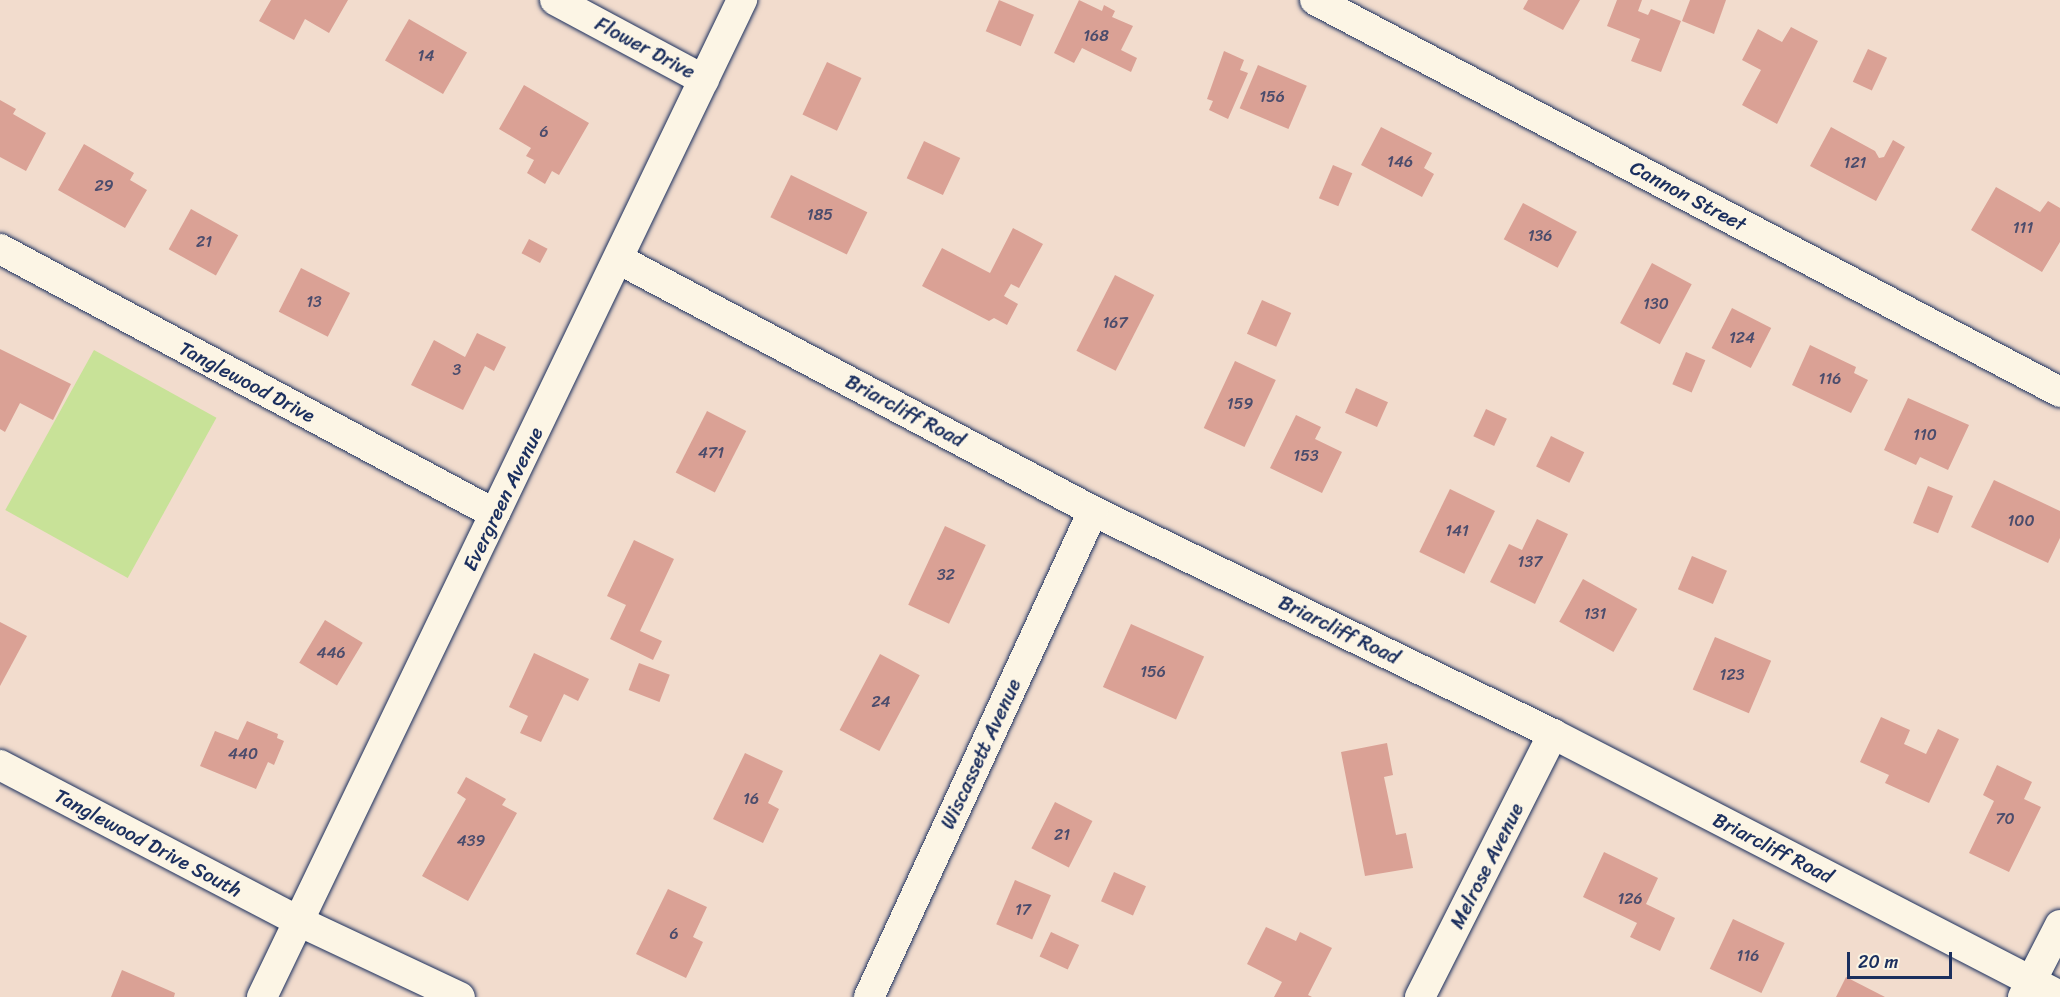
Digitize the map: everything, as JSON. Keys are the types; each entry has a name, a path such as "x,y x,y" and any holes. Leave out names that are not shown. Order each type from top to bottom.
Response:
{"street":[{"name":"Flower Drive","path":"555,0 704,80"},
{"name":"Evergreen Avenue","path":"262,997 296,921 620,260 742,0"},
{"name":"Cannon Street","path":"1316,0 2060,392"},
{"name":"Tanglewood Drive","path":"0,249 495,514"},
{"name":"Briarcliff Road","path":"620,260 1094,510 1553,735 2027,989 2060,996"},
{"name":"Wiscassett Avenue","path":"869,997 1094,510"},
{"name":"Melrose Avenue","path":"1420,997 1553,735"},
{"name":"Tanglewood Drive South","path":"0,765 296,921 460,997"},
{"path":"2027,989 2060,925"}],"green space":[{"path":"94,350 216,418 128,578 5,510"}],"building":[{"path":"271,0 348,0 329,33 305,19 294,40 259,21"},
{"path":"999,0 1034,15 1021,46 986,31"},
{"path":"1079,0 1102,11 1104,5 1115,11 1112,17 1133,26 1121,50 1137,58 1131,72 1082,48 1074,63 1054,53"},
{"path":"1528,0 1580,0 1563,30 1523,9"},
{"path":"1617,0 1642,0 1638,11 1648,15 1651,9 1681,21 1661,72 1631,61 1640,39 1607,26"},
{"path":"1690,0 1726,0 1714,34 1682,21"},
{"path":"409,19 467,52 443,94 385,61"},
{"path":"1791,27 1818,41 1777,124 1742,105 1761,70 1742,60 1758,29 1782,42"},
{"path":"1868,49 1887,58 1872,91 1853,82"},
{"path":"1224,51 1244,60 1240,70 1248,73 1228,119 1209,110 1213,101 1207,99"},
{"path":"827,62 861,78 837,131 802,115"},
{"path":"1258,65 1307,86 1288,129 1240,108"},
{"path":"524,85 589,123 559,175 552,171 545,184 527,173 534,160 526,156 531,148 499,129"},
{"path":"0,100 16,109 13,114 46,133 26,171 0,157"},
{"path":"1381,127 1432,153 1424,168 1434,174 1422,197 1361,165"},
{"path":"1831,127 1875,151 1879,158 1884,157 1893,140 1905,147 1876,201 1810,166"},
{"path":"924,141 960,158 943,195 907,178"},
{"path":"84,144 134,173 130,180 147,190 125,228 58,190"},
{"path":"1333,165 1352,173 1338,206 1319,198"},
{"path":"791,175 867,212 847,255 770,217"},
{"path":"1996,187 2040,212 2048,201 2060,208 2060,242 2042,272 1971,230"},
{"path":"1523,203 1577,232 1558,268 1504,239"},
{"path":"191,209 238,235 216,275 169,249"},
{"path":"1013,228 1043,244 1019,288 1011,284 1004,296 1018,304 1007,325 994,318 989,321 922,286 942,248 990,273"},
{"path":"529,239 548,249 540,263 521,253"},
{"path":"1652,263 1692,284 1660,344 1620,323"},
{"path":"301,268 350,293 328,337 279,312"},
{"path":"1115,275 1154,295 1116,371 1076,351"},
{"path":"1262,300 1291,313 1276,347 1247,334"},
{"path":"1732,308 1771,328 1751,368 1712,348"},
{"path":"477,333 506,347 494,371 485,366 463,410 411,385 434,340 465,357"},
{"path":"1810,345 1856,367 1854,373 1868,380 1851,413 1792,385"},
{"path":"0,349 71,384 53,420 20,403 5,432 0,429"},
{"path":"1686,352 1705,360 1692,392 1672,384"},
{"path":"1235,361 1276,380 1245,447 1204,428"},
{"path":"1356,388 1388,402 1377,427 1345,413"},
{"path":"1908,398 1969,425 1948,470 1920,457 1916,465 1884,450"},
{"path":"1486,409 1507,419 1494,446 1473,436"},
{"path":"707,411 746,431 715,492 676,472"},
{"path":"1296,415 1321,427 1315,439 1342,452 1322,493 1270,468"},
{"path":"1551,436 1584,452 1569,483 1536,467"},
{"path":"1994,480 2060,511 2060,538 2048,563 1971,527"},
{"path":"1928,486 1953,496 1938,533 1913,523"},
{"path":"1450,489 1495,511 1464,574 1419,552"},
{"path":"1537,519 1568,534 1535,604 1490,582 1509,544 1522,550"},
{"path":"945,526 986,545 949,624 908,605"},
{"path":"634,540 674,559 640,631 662,641 653,660 610,639 626,605 607,596"},
{"path":"1692,556 1727,571 1713,604 1678,589"},
{"path":"1583,579 1637,609 1613,652 1559,622"},
{"path":"325,620 363,643 337,686 299,663"},
{"path":"0,622 27,636 0,686"},
{"path":"1131,624 1204,657 1176,720 1103,687"},
{"path":"1715,637 1771,661 1749,713 1693,689"},
{"path":"534,653 589,679 578,701 564,694 541,742 520,733 528,716 509,707"},
{"path":"880,654 920,675 879,751 840,730"},
{"path":"639,663 670,675 659,702 629,690"},
{"path":"1881,717 1910,730 1904,744 1926,754 1938,729 1959,739 1929,803 1885,783 1889,775 1860,762"},
{"path":"247,721 278,734 277,738 284,741 274,765 268,762 256,789 200,766 215,731 238,740"},
{"path":"1387,743 1393,775 1384,777 1396,835 1406,833 1413,868 1365,876 1341,752"},
{"path":"745,753 783,771 768,803 779,809 763,843 713,819"},
{"path":"1997,765 2032,782 2024,799 2041,807 2009,872 1969,853 1994,801 1983,795"},
{"path":"466,777 506,799 502,805 517,813 468,901 422,876 466,799 457,793"},
{"path":"1055,802 1092,821 1069,867 1031,848"},
{"path":"1604,852 1658,878 1646,904 1675,918 1660,951 1630,937 1637,923 1583,897"},
{"path":"1114,872 1146,886 1133,915 1101,901"},
{"path":"1015,880 1051,895 1032,939 996,924"},
{"path":"668,889 707,907 693,937 703,942 686,978 636,954"},
{"path":"1733,919 1785,943 1761,993 1710,969"},
{"path":"1266,927 1296,941 1300,932 1332,948 1308,995 1312,997 1274,997 1282,982 1247,964"},
{"path":"1051,932 1079,945 1068,970 1040,956"},
{"path":"122,970 175,993 174,997 111,997"},
{"path":"1846,977 1885,997 1836,997"}]}
